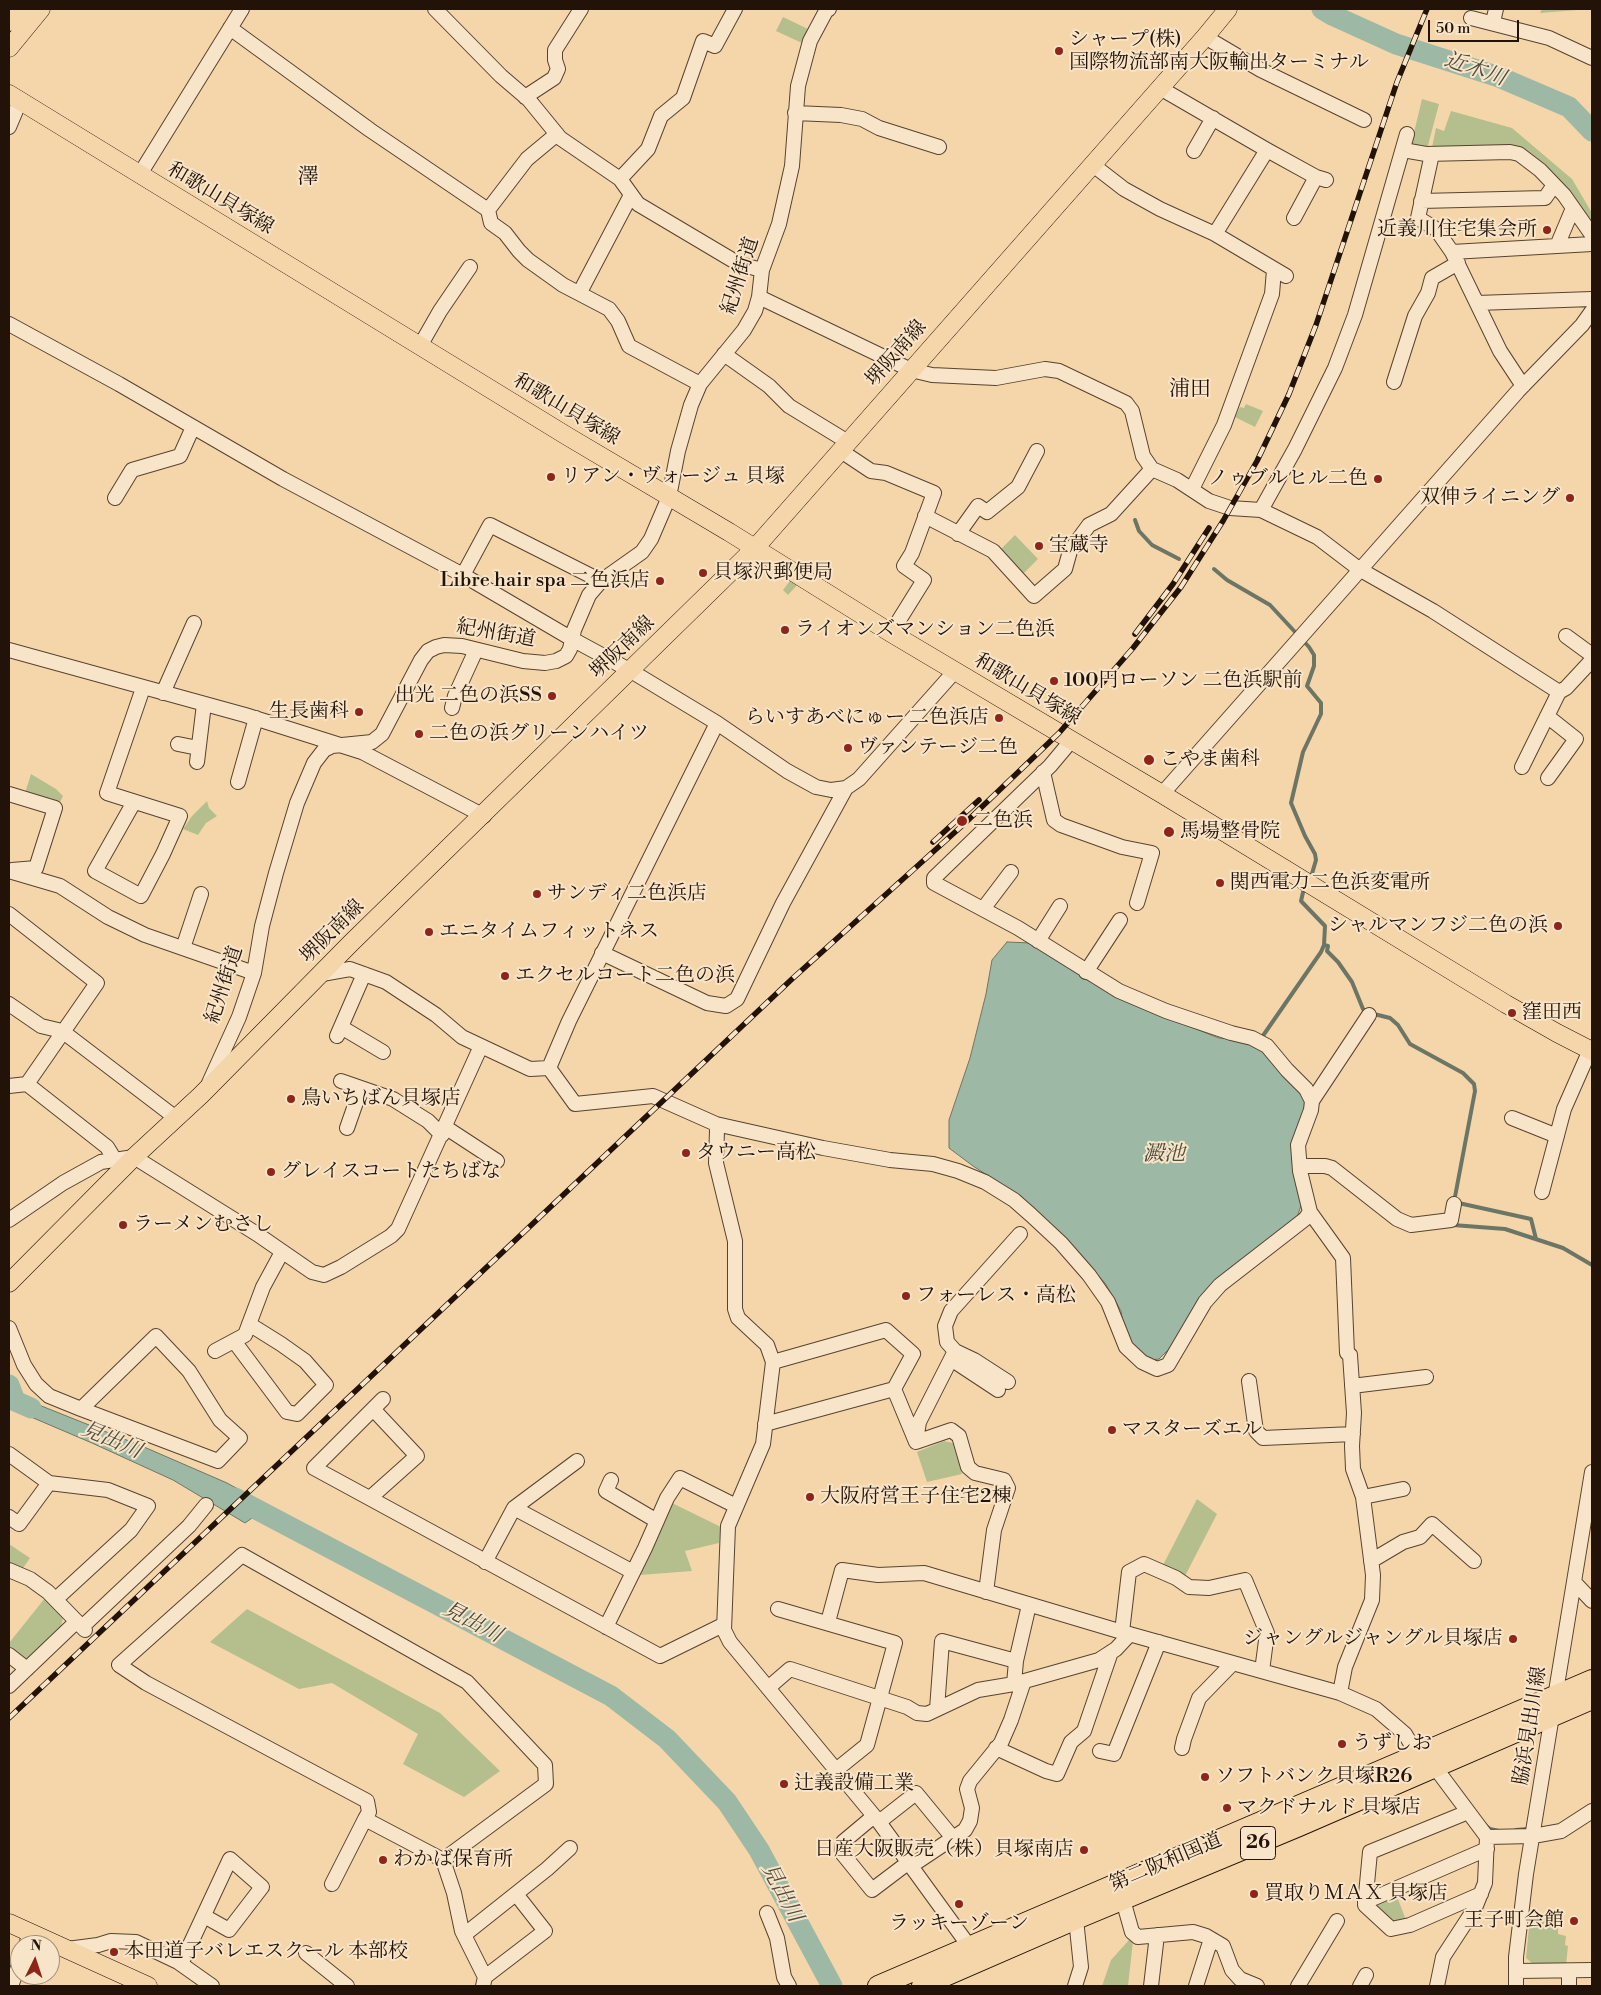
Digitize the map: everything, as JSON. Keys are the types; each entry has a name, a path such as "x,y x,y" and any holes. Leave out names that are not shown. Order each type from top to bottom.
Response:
{"highway":[{"name":"第二阪和国道","path":"878,1986 969,1946 1426,1761 1554,1706 1592,1680"},
{"name":"第二阪和国道","path":"1554,1706 1592,1699"},
{"name":"第二阪和国道","path":"922,1986 1076,1919 1300,1826 1426,1761"}],"main road":[{"path":"9,22 20,9"},
{"path":"9,48 41,9"},
{"name":"堺阪南線","path":"9,1282 134,1157 206,1090 484,816 582,716 631,671 755,548 1228,9"},
{"name":"和歌山貝塚線","path":"14,98 755,548 891,633 1162,794 1497,999 1556,1033 1591,1050"},
{"path":"9,1923 23,1935"},
{"path":"60,1947 148,1986"}],"street":[{"path":"140,174 242,9"},
{"path":"435,9 501,76 525,97 557,134 620,179 638,204 739,264 762,270"},
{"path":"525,97 554,78 558,69 555,60 555,50 580,9"},
{"path":"620,179 648,150 661,116 683,98 703,41 715,46 735,9"},
{"name":"紀州街道","path":"206,1090 239,1017 254,973 262,926 276,873 308,774 314,762 324,750 332,746 372,742 382,734 421,660 428,651 444,645 462,646 523,661 545,663 556,661 566,656 574,630 589,595 601,581 642,552 651,539 669,497 678,451 691,405 700,384 744,330 759,297 762,270 779,224 792,166 794,113 798,86 810,42 826,11 829,9"},
{"path":"1470,18 1494,16 1592,58"},
{"path":"230,28 370,130 488,210 491,223 505,233 528,260 563,284 609,309 618,322 629,346 700,384"},
{"path":"1205,37 1261,70 1364,120"},
{"path":"1160,88 1267,150 1321,178 1294,218"},
{"path":"9,127 14,98"},
{"path":"794,113 841,115 862,119 879,128 939,147"},
{"path":"1194,151 1213,118"},
{"path":"488,210 527,159 557,134"},
{"path":"1262,510 1335,368 1355,315 1407,134"},
{"path":"1214,234 1267,150"},
{"path":"1403,150 1432,154 1516,152 1540,170 1554,185 1592,235"},
{"path":"1432,154 1418,218 1438,232 1455,258 1500,351 1523,386"},
{"path":"1092,165 1124,189 1214,234 1280,273 1224,425 1192,489"},
{"path":"1421,201 1545,198 1554,185"},
{"path":"580,292 631,195"},
{"path":"1557,246 1573,208"},
{"path":"1394,382 1415,316 1428,293 1432,278 1455,258 1557,246 1592,244"},
{"path":"420,346 440,311 470,267"},
{"path":"759,297 912,370 932,375 966,378 996,378 1045,369 1059,371 1126,403 1132,411 1143,456 1152,469 1192,489 1209,501 1230,508 1262,510 1316,537 1359,569 1433,611 1559,692"},
{"path":"1477,303 1592,299"},
{"path":"1162,794 1359,569 1523,386 1582,325 1592,311"},
{"path":"9,324 87,366 283,479 463,575 631,671 717,723 787,771 816,787 831,790 846,788"},
{"path":"724,354 768,386 789,406 845,446 871,472 886,473 934,493 912,553 904,566 924,580 891,633"},
{"path":"114,498 132,470 180,456 193,427"},
{"path":"958,534 978,506 987,512 1018,487 1037,451"},
{"path":"925,516 993,551 1034,596 1065,569 1070,551 1090,525 1111,514 1152,469"},
{"path":"463,575 490,525 601,581"},
{"path":"163,693 194,623"},
{"path":"1566,636 1592,654"},
{"path":"9,650 256,718 362,752 484,816"},
{"path":"452,708 455,696 476,650"},
{"path":"1522,767 1559,692 1566,688 1592,660"},
{"path":"602,953 707,1003 726,1006 737,999 783,903 846,788 859,779 955,671"},
{"path":"134,802 95,871 141,896 180,816 107,793 143,688"},
{"path":"178,744 198,755 204,704"},
{"path":"1547,716 1576,739 1548,778"},
{"path":"238,782 256,718"},
{"path":"549,1068 569,1021 602,953 717,723"},
{"path":"1071,741 1043,772 934,878 934,883 1018,928 1119,991 1186,1019 1252,1038 1267,1046 1306,1089 1312,1101"},
{"path":"1043,772 1054,820 1061,825 1122,847 1152,852 1137,903"},
{"path":"9,794 55,808 36,868 9,871"},
{"path":"9,871 60,886 108,918 145,935 254,973"},
{"path":"982,909 1011,872"},
{"path":"183,948 201,894"},
{"path":"1038,941 1060,906"},
{"path":"9,914 97,983 26,1084"},
{"path":"1086,972 1120,920"},
{"path":"322,974 350,969 386,982 436,1015 462,1037 530,1068 549,1068"},
{"path":"364,974 339,1032 383,1052"},
{"path":"9,1004 41,1026 62,1031 176,1118"},
{"path":"1340,1693 1346,1667 1372,1600 1373,1575 1363,1497 1353,1469 1354,1413 1350,1355 1347,1353 1343,1258 1310,1212 1300,1166 1298,1145 1311,1110 1312,1101 1369,1015"},
{"path":"9,1220 63,1183 101,1162 134,1157 258,1234 312,1272 324,1275 341,1267 391,1236 398,1229 481,1046"},
{"path":"1542,1192 1564,1109 1591,1050"},
{"path":"549,1068 575,1104 653,1096 716,1124 833,1150 890,1160 933,1164 958,1171 985,1182 1014,1200 1061,1243 1089,1275 1108,1302 1126,1347 1142,1362 1157,1369 1168,1365 1205,1302 1220,1285 1305,1219 1310,1212"},
{"path":"341,1081 393,1099 497,1162"},
{"path":"9,1086 26,1084 107,1147 115,1160"},
{"path":"347,1128 361,1088"},
{"path":"1512,1118 1557,1136"},
{"path":"716,1124 716,1163 735,1241 734,1308 738,1318 767,1345 773,1362 763,1444 728,1526 723,1625 730,1642 876,1819 969,1946"},
{"path":"1300,1166 1325,1166 1332,1168 1397,1219 1411,1225 1451,1220 1454,1204"},
{"path":"1003,1386 953,1355 947,1342 945,1326 950,1311 1020,1234"},
{"path":"215,1351 245,1335 263,1287 282,1252"},
{"path":"234,1341 287,1412 296,1414 326,1385 305,1361 249,1324"},
{"path":"9,1328 24,1365 36,1384 49,1396 81,1409 218,1461 240,1438 220,1420 189,1370 156,1336 81,1409"},
{"path":"765,1424 894,1390 913,1354 886,1330 773,1362"},
{"path":"916,1442 919,1422 953,1355"},
{"path":"1352,1386 1426,1377"},
{"path":"1249,1381 1256,1431 1263,1438 1353,1434"},
{"path":"894,1390 916,1442"},
{"path":"370,1498 417,1456 378,1404 314,1468 660,1656 723,1625"},
{"path":"916,1442 951,1430 959,1436 968,1467 975,1473 1004,1480 1008,1488 994,1530 986,1592"},
{"path":"9,1454 49,1483 108,1490 148,1506 131,1530 56,1600"},
{"path":"485,1562 514,1508 577,1461"},
{"name":"脇浜見出川線","path":"1515,1982 1518,1939 1532,1836 1592,1472"},
{"path":"606,1627 667,1498 680,1478 736,1506"},
{"path":"611,1480 606,1491 657,1521"},
{"path":"9,1517 19,1524 49,1483"},
{"path":"1363,1497 1403,1489"},
{"path":"9,1686 27,1669 81,1626 189,1526 206,1505"},
{"path":"514,1508 633,1572"},
{"path":"1371,1561 1403,1542 1420,1537 1432,1524 1474,1561"},
{"path":"332,1884 369,1812 367,1801 146,1683 119,1665 242,1555 467,1682 545,1765 546,1784 443,1860"},
{"path":"768,1688 790,1669 907,1707 917,1713 927,1714 978,1690 1019,1683 1099,1660 1111,1652 1126,1633 1129,1572 1144,1564 1176,1578 1189,1587 1208,1588 1245,1580 1267,1633 1262,1672"},
{"path":"9,1570 30,1579 56,1600 81,1626"},
{"path":"828,1622 842,1570 878,1575 924,1573 1126,1633 1340,1693 1376,1709 1405,1734 1468,1812 1487,1843 1485,1883 1475,1908 1443,1957 1437,1986"},
{"path":"1574,1582 1592,1601"},
{"path":"954,1838 916,1794 843,1842 842,1853 872,1890 910,1864 954,1838 964,1830 970,1821 972,1808 967,1789 970,1781 1001,1743 1011,1720 1019,1683 1016,1661 1029,1605"},
{"path":"778,1609 895,1643 867,1745 836,1770"},
{"path":"937,1709 942,1641 1016,1661"},
{"path":"1100,1750 1114,1754 1159,1642"},
{"path":"996,1748 1046,1771 1057,1774 1071,1742 1084,1731 1111,1652"},
{"path":"9,1655 27,1669"},
{"path":"1182,1748 1199,1698 1233,1663"},
{"path":"1365,1902 1487,1843 1561,1831 1592,1811"},
{"path":"1468,1812 1370,1852 1364,1905 1391,1929 1410,1925 1480,1894"},
{"path":"365,1819 443,1860 454,1893 464,1935 484,1982 545,1931 516,1894"},
{"path":"464,1935 570,1848"},
{"path":"182,1964 230,1858 262,1887 228,1930 204,1916"},
{"path":"1123,1900 1132,1932 1138,1937 1193,1932 1211,1939 1223,1946 1232,1970 1236,1975 1240,1979 1257,1986"},
{"path":"767,1912 777,1938 784,1977 789,1986"},
{"path":"1075,1986 1082,1968 1076,1919"},
{"path":"1298,1986 1337,1921"},
{"path":"1151,1986 1157,1935"},
{"path":"1196,1986 1211,1939"},
{"path":"66,1949 124,1941 136,1942 182,1964 212,1986"},
{"path":"306,1953 347,1986"},
{"path":"1515,1982 1568,1971 1592,1970"},
{"path":"1568,1971 1569,1986"}],"green space":[{"path":"1542,9 1590,9 1540,13"},
{"path":"783,17 808,29 802,43 776,31"},
{"path":"1422,99 1439,104 1427,149 1411,145"},
{"path":"1451,111 1512,128 1572,179 1592,213 1592,231 1527,155 1431,152 1436,128 1444,131"},
{"path":"1246,404 1263,411 1255,427 1235,417 1240,407 1244,408"},
{"path":"1015,535 1038,559 1022,575 999,551"},
{"path":"792,578 799,583 788,595 783,590"},
{"path":"31,774 56,789 63,796 59,804 25,793"},
{"path":"207,801 209,808 217,816 206,823 198,835 183,829 192,816"},
{"path":"944,1441 953,1443 962,1474 927,1482 917,1452"},
{"path":"1197,1499 1217,1514 1185,1576 1162,1567"},
{"path":"672,1503 721,1527 719,1543 685,1551 692,1571 640,1575"},
{"path":"9,1544 30,1558 21,1571 9,1564"},
{"path":"45,1598 64,1613 60,1631 27,1663 9,1649 9,1643"},
{"path":"247,1609 440,1713 500,1771 464,1797 403,1764 418,1734 332,1683 299,1689 210,1642"},
{"path":"1396,1894 1406,1920 1394,1924 1376,1908 1377,1903"},
{"path":"1530,1917 1556,1919 1558,1934 1566,1936 1565,1945 1568,1946 1566,1965 1533,1964 1526,1958"},
{"path":"1129,1940 1133,1941 1128,1986 1102,1986 1111,1960"}],"water":[{"name":"澱池","path":"1007,942 1031,943 1087,980 1170,1019 1219,1038 1244,1040 1257,1044 1303,1094 1308,1105 1297,1130 1302,1203 1297,1217 1225,1272 1203,1296 1172,1346 1159,1359 1147,1361 1134,1346 1124,1331 1121,1311 1105,1283 1076,1251 1007,1188 949,1148 949,1120 970,1058 986,994 992,960"},
{"name":"見出川","path":"9,1389 19,1397 144,1447 227,1483 269,1506 245,1523 173,1480 10,1408"}],"waterway":[{"name":"近木川","path":"1322,9 1396,44 1499,77 1569,107 1592,131"},
{"path":"1135,520 1139,531 1152,545 1179,559"},
{"path":"1214,569 1227,580 1270,605 1309,647 1314,655 1314,666 1307,686 1321,703 1321,714 1303,752 1291,803 1315,854 1316,860 1311,877"},
{"path":"1260,1040 1324,945 1325,926 1301,901 1304,888"},
{"path":"1324,945 1328,946 1327,951 1338,962 1352,982 1363,1009 1370,1013 1390,1018 1398,1025 1410,1044 1463,1073 1474,1084 1475,1091 1454,1202 1531,1219 1536,1239"},
{"path":"1453,1225 1505,1229 1563,1248 1592,1265"},
{"name":"見出川","path":"9,1385 15,1401 31,1408"},
{"name":"見出川","path":"235,1498 611,1696 667,1739 727,1802 759,1850 832,1986"},
{"path":"1485,1825 1490,1829 1499,1831"},
{"path":"1516,1830 1527,1829"}],"railway":[{"path":"9,1718 792,979 964,824 1059,733 1133,648 1181,587 1223,521 1257,461 1289,394 1316,325 1397,82 1427,9"},
{"path":"1135,634 1173,584 1209,528"},
{"path":"933,842 979,800"}],"place":[{"name":"シャープ(株) 国際物流部南大阪輸出ターミナル","path":"1059,51"},
{"name":"近義川住宅集会所","path":"1547,230"},
{"name":"リアン・ヴォージュ 貝塚","path":"551,477"},
{"name":"ノゥブルヒル二色","path":"1378,479"},
{"name":"双伸ライニング","path":"1570,498"},
{"name":"宝蔵寺","path":"1039,546"},
{"name":"貝塚沢郵便局","path":"703,573"},
{"name":"Libre hair spa 二色浜店","path":"660,581"},
{"name":"ライオンズマンション二色浜","path":"785,630"},
{"name":"100円ローソン 二色浜駅前","path":"1054,681"},
{"name":"出光 二色の浜SS","path":"552,696"},
{"name":"生長歯科","path":"359,712"},
{"name":"らいすあべにゅー 二色浜店","path":"999,718"},
{"name":"二色の浜グリーンハイツ","path":"419,734"},
{"name":"ヴァンテージ二色","path":"848,748"},
{"name":"こやま歯科","path":"1149,760"},
{"name":"二色浜","path":"962,821"},
{"name":"馬場整骨院","path":"1169,832"},
{"name":"関西電力二色浜変電所","path":"1220,883"},
{"name":"サンディ二色浜店","path":"537,894"},
{"name":"シャルマンフジ二色の浜","path":"1558,926"},
{"name":"エニタイムフィットネス","path":"429,932"},
{"name":"エクセルコート二色の浜","path":"505,976"},
{"name":"窪田西","path":"1512,1013"},
{"name":"鳥いちばん貝塚店","path":"291,1099"},
{"name":"タウニー高松","path":"686,1153"},
{"name":"グレイスコートたちばな","path":"271,1172"},
{"name":"ラーメンむさし","path":"123,1225"},
{"name":"フォーレス・高松","path":"906,1296"},
{"name":"マスターズエル","path":"1112,1430"},
{"name":"大阪府営王子住宅2棟","path":"810,1497"},
{"name":"ジャングルジャングル貝塚店","path":"1513,1639"},
{"name":"うずしお","path":"1342,1744"},
{"name":"ソフトバンク貝塚R26","path":"1205,1777"},
{"name":"辻義設備工業","path":"784,1784"},
{"name":"マクドナルド 貝塚店","path":"1227,1808"},
{"name":"日産大阪販売（株）貝塚南店","path":"1084,1850"},
{"name":"わかば保育所","path":"383,1860"},
{"name":"買取りＭＡＸ 貝塚店","path":"1254,1894"},
{"name":"ラッキーゾーン","path":"959,1904"},
{"name":"王子町会館","path":"1574,1921"},
{"name":"本田道子バレエスクール 本部校","path":"114,1952"}],"district":[{"name":"澤","path":"308,178"},
{"name":"浦田","path":"1190,390"}]}
